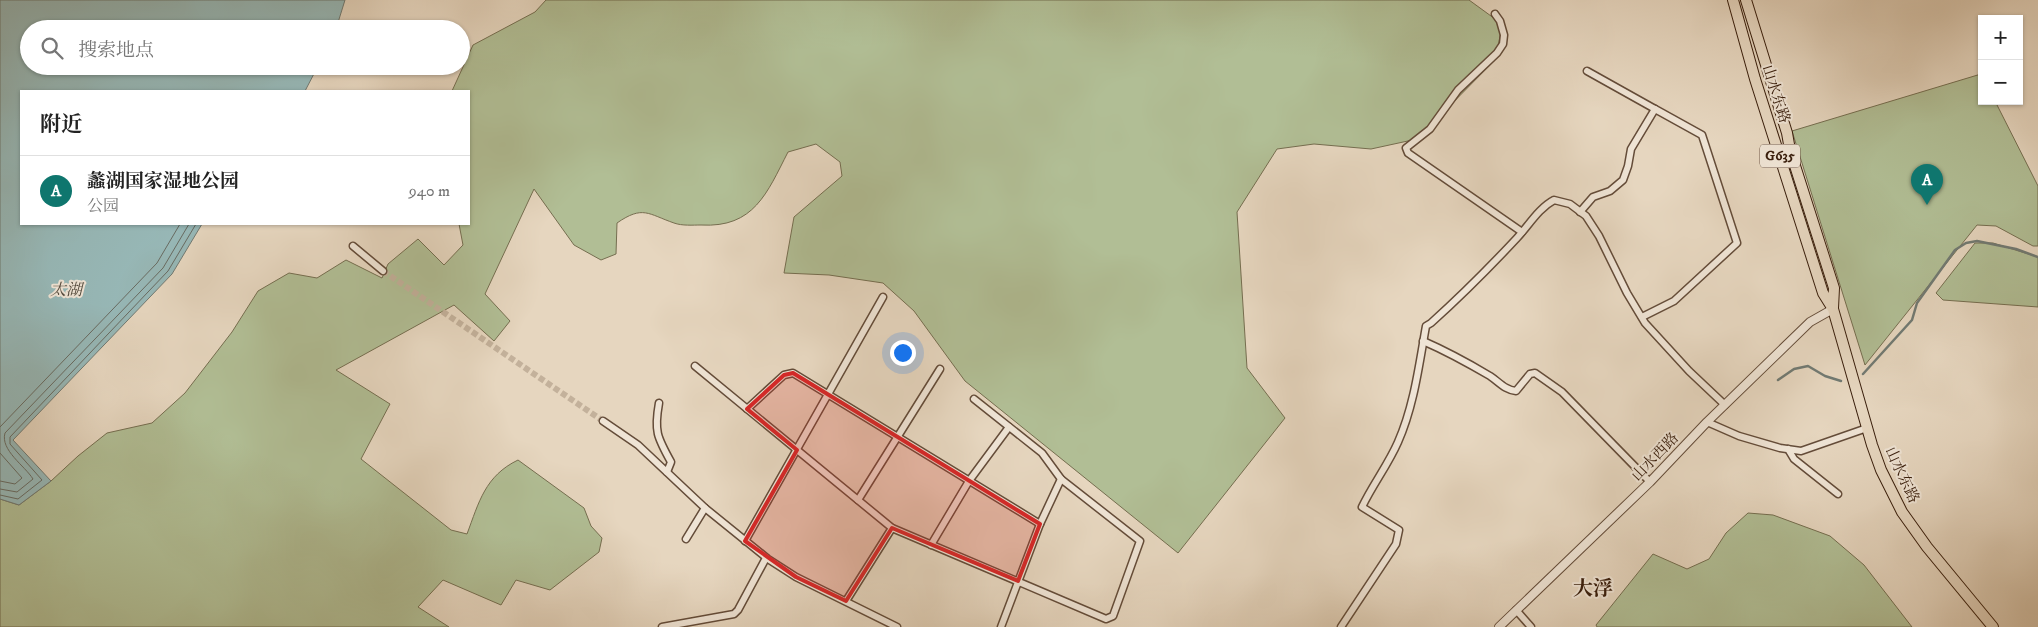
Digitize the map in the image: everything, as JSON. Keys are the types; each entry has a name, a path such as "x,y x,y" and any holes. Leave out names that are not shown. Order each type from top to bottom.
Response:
{"highway":[{"name":"山水东路","path":"1732,0 1823,293 1833,310 1881,470 1902,512 1927,547 1993,627"},
{"name":"山水东路","path":"1746,0 1787,133 1790,150 1834,288 1833,310"}],"street":[{"path":"1495,14 1500,21 1504,35 1503,44 1497,53 1458,90 1430,129 1406,148 1408,153 1522,232"},
{"path":"1587,71 1702,136 1737,243 1674,301 1642,317"},
{"path":"1580,212 1593,197 1610,191 1623,180 1632,149 1655,109"},
{"path":"1340,627 1396,544 1399,530 1362,507 1368,493 1386,467 1399,440 1414,393 1426,326 1459,298 1546,204 1554,200 1570,204 1586,216 1642,317 1689,371 1725,405"},
{"path":"354,246 383,271"},
{"path":"744,541 883,297"},
{"name":"山水西路","path":"1499,627 1650,482 1810,322 1833,310"},
{"path":"1423,340 1449,352 1493,378 1508,390 1516,391 1530,374 1535,373 1562,392 1650,482"},
{"path":"695,366 892,528 1106,618 1112,616 1141,542 1061,479 1042,453 974,399"},
{"path":"858,500 940,369"},
{"path":"747,408 784,375 793,373 1040,524"},
{"path":"659,403 655,426 661,444 671,462 667,472"},
{"path":"603,421 638,445 706,508 766,558 796,577 897,627"},
{"path":"1708,422 1740,436 1801,451 1867,428"},
{"path":"932,545 969,481 1009,427"},
{"path":"1788,449 1794,459 1838,494"},
{"path":"1001,627 1040,524 1061,479"},
{"path":"686,539 706,508"},
{"path":"846,601 892,528"},
{"path":"662,627 734,614 766,558"},
{"path":"1516,610 1531,627"}],"highlighted area":[{"path":"793,373 1040,524 1018,581 892,528 846,601 796,577 745,541 797,450 747,409 784,375"}],"green space":[{"path":"546,0 1469,0 1502,24 1496,59 1417,139 1371,149 1314,144 1277,149 1237,212 1247,368 1285,418 1178,553 965,381 914,311 883,283 829,275 784,273 794,217 842,176 840,162 816,144 788,152 765,194 746,214 734,221 719,224 684,225 651,214 633,214 617,223 616,254 601,260 574,245 534,189 485,294 510,321 494,341 454,305 336,370 390,404 361,459 451,530 467,534 480,501 491,482 507,466 518,460 584,508 591,526 602,538 599,552 550,590 516,580 501,605 443,580 418,607 449,627 0,627 0,499 19,505 51,481 107,433 152,423 185,393 232,332 258,291 289,273 317,278 346,260 382,278 388,264 418,239 444,265 463,245 459,225 470,225 470,90 452,90 459,75 470,75 470,52 473,45 535,12"},
{"path":"1978,75 1978,105 1997,105 2038,186 2038,246 2033,246 1996,226 1977,225 1865,365 1792,131"},
{"path":"1975,243 1993,243 2038,257 2038,307 1943,300 1936,293"},
{"path":"1748,513 1773,515 1830,536 1864,565 1912,627 1597,627 1596,625 1653,554 1687,569 1709,559 1726,533"}],"water":[{"name":"太湖","path":"0,0 345,0 339,20 20,20 20,75 313,75 306,90 20,90 20,225 201,225 172,274 13,440 51,481 19,505 0,499"}],"waterway":[{"path":"1863,374 1912,320 1917,303 1955,250 1966,243 1977,241 2016,249 2038,257"},
{"path":"1778,380 1794,369 1808,366 1825,376 1841,381"}],"tunnel":[{"path":"383,271 603,421"}],"place":[{"name":"蠡湖国家湿地公园","path":"1927,205"}],"district":[{"name":"大浮","path":"1593,589"}]}
